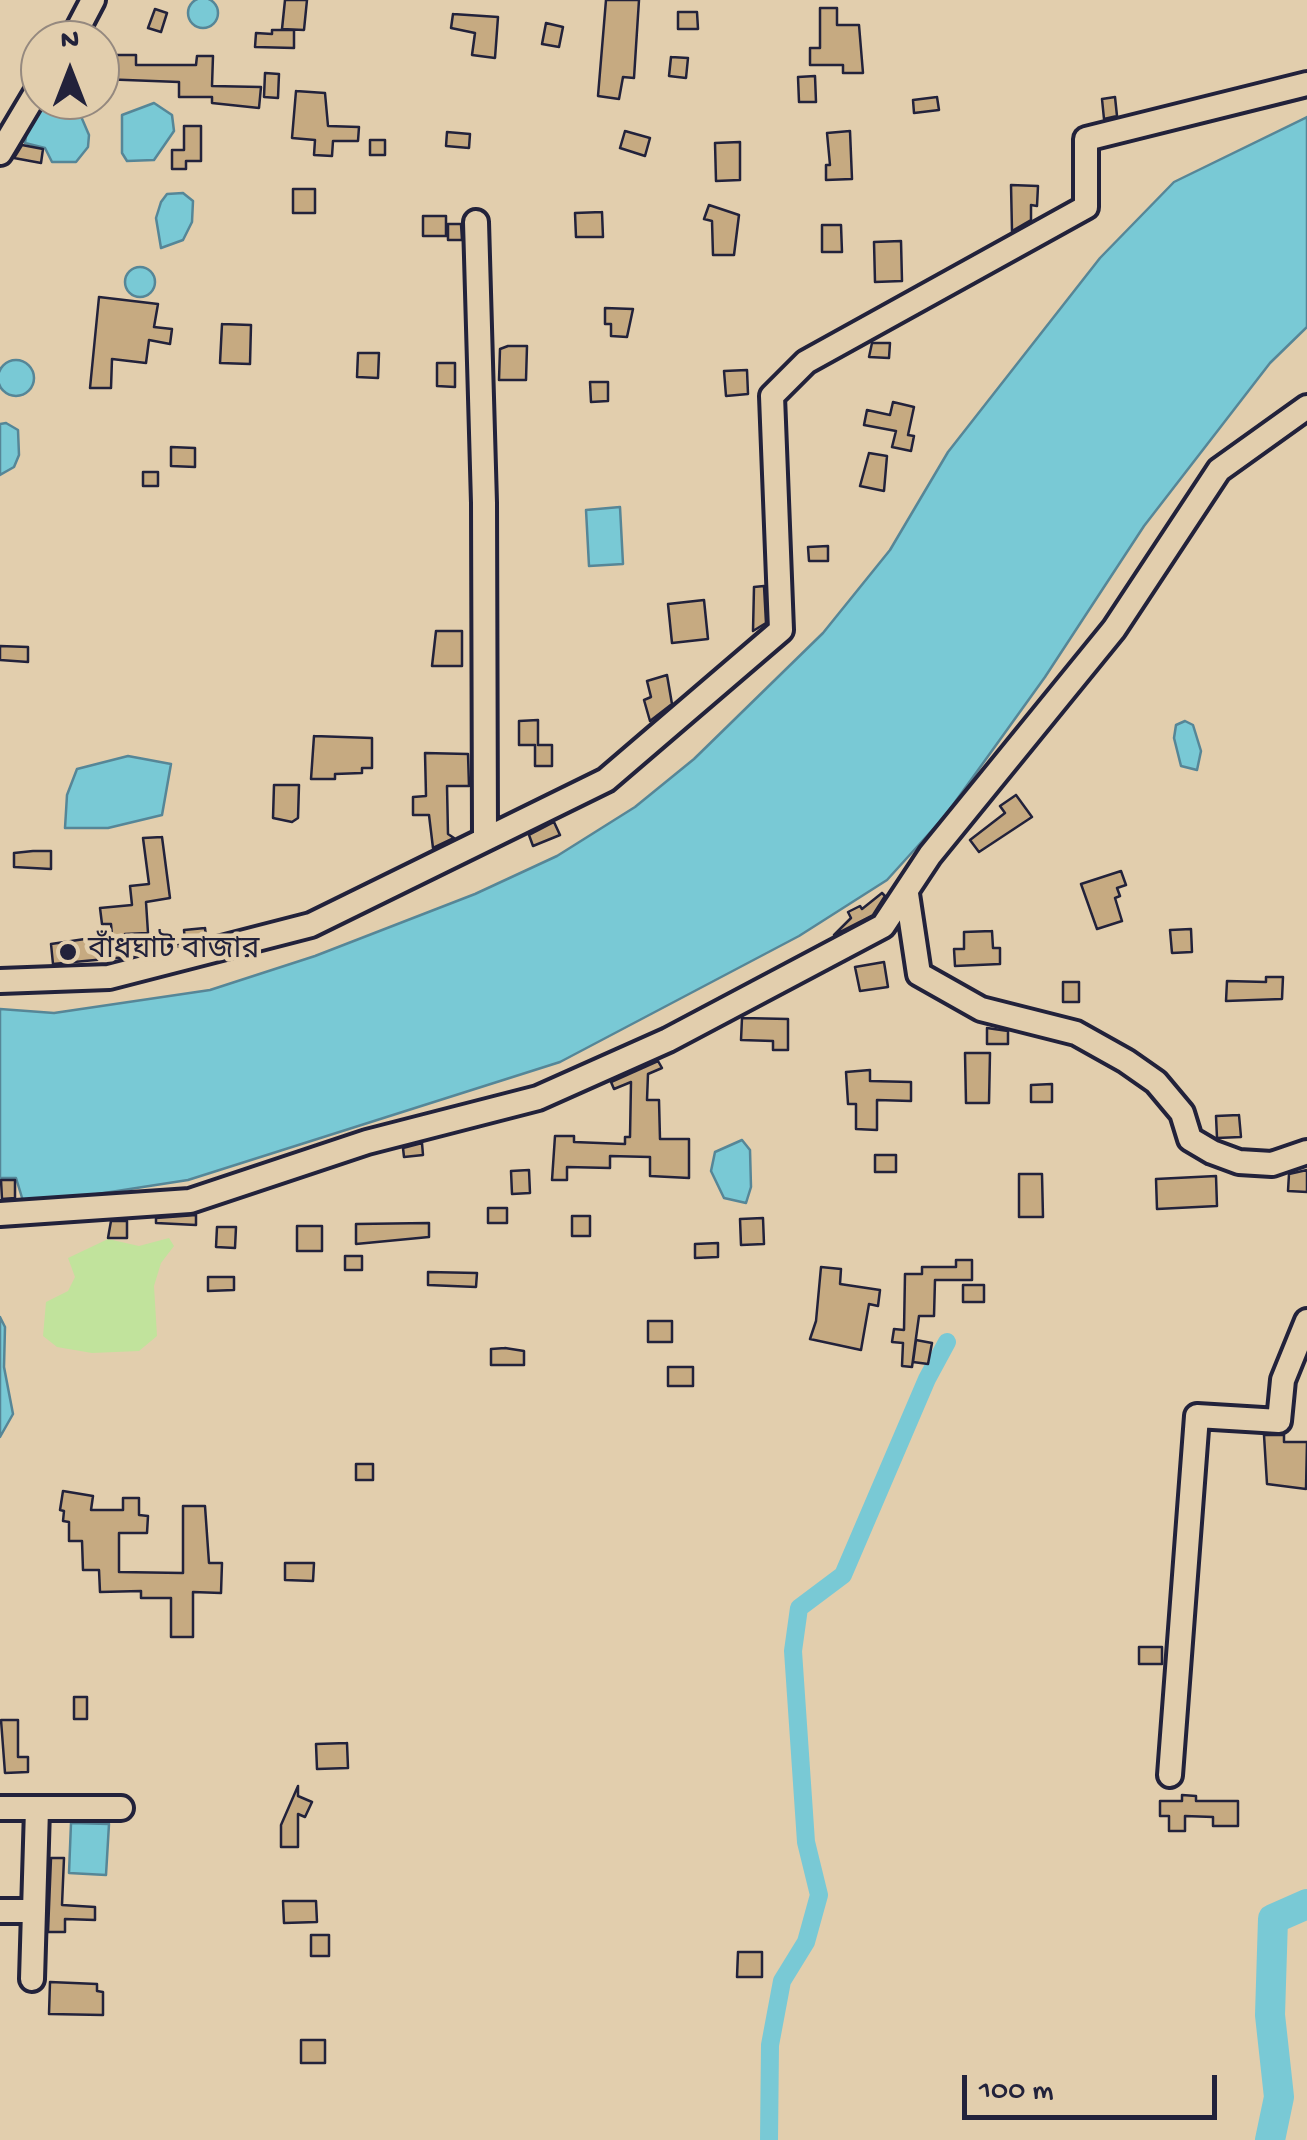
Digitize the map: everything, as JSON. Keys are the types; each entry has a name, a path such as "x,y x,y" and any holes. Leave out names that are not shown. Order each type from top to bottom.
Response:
{"street":[{"path":"0,981 109,977 311,925 348,911 485,836 606,780 781,630 772,396 806,362 1086,207 1086,139 1307,84"},
{"path":"0,153 20,120"},
{"path":"476,222 484,502 485,836"},
{"path":"0,1214 190,1201 367,1142 538,1098 668,1040 883,926 930,855 1114,629 1219,470 1307,407"},
{"path":"907,894 919,974 981,1009 1076,1033 1126,1061 1156,1082 1182,1113 1190,1139 1212,1152 1239,1162 1272,1164 1307,1152"},
{"path":"1170,1775 1197,1416 1279,1421 1284,1380 1307,1321"},
{"path":"0,1808 121,1808"},
{"path":"32,1980 37,1808"},
{"path":"0,1911 32,1912"}],"green space":[{"path":"169,1238 174,1246 161,1263 154,1286 157,1336 139,1351 92,1353 57,1347 43,1336 46,1302 68,1291 75,1277 68,1258 108,1239 139,1246"}],"water":[{"path":"203,-2 214,2 218,13 214,24 203,28 192,24 188,13 192,2"},
{"path":"154,103 172,115 174,131 154,160 127,161 122,153 122,115"},
{"path":"1307,117 1307,327 1270,363 1144,526 1045,677 945,816 887,880 799,936 560,1062 188,1180 46,1202 23,1201 16,1178 0,1178 0,1009 54,1013 210,990 315,956 475,894 557,856 635,807 694,759 823,633 890,550 948,452 1100,258 1174,182"},
{"path":"34,120 83,120 89,135 88,147 76,162 52,162 45,148 25,143"},
{"path":"183,193 193,201 192,222 183,240 161,248 156,218 161,202 167,194"},
{"path":"140,267 151,271 155,282 151,293 140,297 129,293 125,282 129,271"},
{"path":"16,360 29,365 34,378 29,391 16,396 3,391 -2,378 3,365"},
{"path":"0,424 18,430 19,455 14,467 0,475"},
{"path":"620,507 623,564 589,566 586,510"},
{"path":"1185,721 1193,725 1201,751 1197,770 1181,766 1174,738 1176,725"},
{"path":"128,756 171,764 162,815 108,828 65,828 67,795 77,769"},
{"path":"742,1140 750,1150 751,1187 746,1203 724,1198 711,1171 715,1152"},
{"path":"0,1317 5,1327 4,1367 13,1414 0,1437"},
{"path":"71,1823 109,1824 106,1875 69,1873"}],"building":[{"path":"285,0 307,0 304,30 282,29"},
{"path":"606,0 639,0 634,78 623,77 619,99 598,96"},
{"path":"820,8 837,8 837,25 859,25 863,73 843,73 843,65 810,65 810,48 820,48"},
{"path":"155,9 167,13 161,32 148,28"},
{"path":"678,12 697,12 698,29 678,29"},
{"path":"453,14 498,17 495,58 472,55 475,33 451,28"},
{"path":"546,23 563,27 559,47 542,44"},
{"path":"272,30 294,30 294,48 255,47 256,33 272,34"},
{"path":"120,55 136,55 136,65 196,65 197,56 213,56 212,86 261,87 259,108 212,103 212,97 179,97 179,82 120,80"},
{"path":"671,57 688,58 686,78 669,76"},
{"path":"265,73 279,74 278,98 264,97"},
{"path":"815,76 816,102 799,102 798,77"},
{"path":"296,91 325,93 328,126 359,127 358,141 333,141 332,156 314,155 315,140 292,138"},
{"path":"937,97 939,110 914,113 913,100"},
{"path":"1115,97 1117,116 1104,119 1102,99"},
{"path":"184,126 201,126 201,161 186,161 186,169 172,169 172,150 184,150"},
{"path":"625,131 650,138 645,156 620,148"},
{"path":"850,131 852,179 826,180 826,165 830,165 827,133"},
{"path":"447,132 470,134 469,148 446,146"},
{"path":"370,140 385,140 385,155 370,155"},
{"path":"740,142 740,180 716,181 715,143"},
{"path":"22,145 43,149 41,163 14,158"},
{"path":"1011,185 1038,186 1037,206 1031,205 1031,220 1012,231"},
{"path":"293,189 315,189 315,213 293,213"},
{"path":"709,205 739,215 734,255 713,255 712,221 704,219"},
{"path":"602,212 603,237 576,237 575,213"},
{"path":"423,216 446,216 446,236 423,236"},
{"path":"448,224 461,224 462,240 448,240"},
{"path":"822,225 841,225 842,252 822,252"},
{"path":"901,241 902,281 875,282 874,242"},
{"path":"99,297 158,304 154,327 172,329 170,344 149,340 146,363 112,359 111,388 90,388"},
{"path":"605,308 633,309 627,337 611,336 611,324 605,324"},
{"path":"222,324 251,325 250,364 220,363"},
{"path":"872,343 890,343 889,358 869,357"},
{"path":"527,346 526,380 499,380 500,349"},
{"path":"358,353 379,353 378,378 357,377"},
{"path":"437,363 455,363 455,387 437,386"},
{"path":"747,370 748,394 726,396 724,371"},
{"path":"590,382 608,382 608,401 591,402"},
{"path":"893,402 914,407 908,435 914,436 911,451 892,447 896,431 864,425 867,410 890,415"},
{"path":"171,447 195,448 195,467 171,466"},
{"path":"869,453 887,456 884,491 860,486"},
{"path":"143,472 158,472 158,486 143,486"},
{"path":"828,546 828,561 809,561 808,547"},
{"path":"764,586 766,623 753,631 754,587"},
{"path":"704,600 708,639 672,643 668,604"},
{"path":"436,631 462,631 462,666 432,666"},
{"path":"0,646 28,647 28,662 0,660"},
{"path":"667,675 672,704 650,721 644,700 651,697 647,681"},
{"path":"538,720 538,745 552,745 552,766 535,766 535,745 519,745 519,721"},
{"path":"314,736 372,738 372,768 362,768 362,773 335,774 335,779 311,779"},
{"path":"425,753 468,754 469,786 447,786 448,834 454,838 433,848 429,815 413,815 413,797 426,796"},
{"path":"274,785 299,785 298,818 292,822 273,818"},
{"path":"1016,795 1032,817 979,852 970,840 1005,813 1000,806"},
{"path":"554,822 560,835 533,846 529,835"},
{"path":"162,837 170,898 146,902 148,933 125,934 127,957 53,964 51,944 112,935 111,924 102,924 100,908 132,905 130,886 149,884 143,838"},
{"path":"51,851 51,869 14,867 14,853"},
{"path":"1121,871 1126,885 1117,888 1120,896 1115,898 1122,921 1097,929 1081,884"},
{"path":"882,893 885,896 873,915 834,935 851,918 848,912 860,906 862,909"},
{"path":"205,928 206,937 185,942 184,930"},
{"path":"1191,929 1192,952 1172,953 1170,930"},
{"path":"992,931 993,948 1000,948 1000,964 955,966 954,949 964,949 964,932"},
{"path":"884,962 888,987 860,991 855,967"},
{"path":"1266,977 1283,977 1282,999 1226,1001 1227,981 1266,982"},
{"path":"1063,982 1079,982 1079,1002 1063,1002"},
{"path":"742,1018 788,1019 788,1050 773,1050 773,1041 741,1040"},
{"path":"987,1028 1008,1031 1008,1044 987,1044"},
{"path":"965,1053 990,1053 989,1103 966,1103"},
{"path":"658,1061 662,1068 648,1074 647,1100 659,1100 660,1139 689,1139 689,1178 650,1176 650,1157 610,1156 610,1168 567,1167 567,1180 552,1180 555,1136 574,1136 574,1142 625,1144 625,1137 630,1137 631,1082 614,1089 611,1082"},
{"path":"870,1070 870,1081 911,1082 911,1101 877,1100 877,1130 856,1129 856,1104 848,1104 846,1072"},
{"path":"1052,1084 1052,1102 1031,1102 1031,1085"},
{"path":"1239,1115 1241,1137 1217,1138 1216,1116"},
{"path":"422,1143 423,1155 404,1157 403,1148"},
{"path":"875,1155 896,1155 896,1172 875,1172"},
{"path":"529,1170 530,1193 512,1194 511,1171"},
{"path":"1307,1170 1307,1192 1288,1191 1289,1174"},
{"path":"1019,1174 1042,1174 1043,1217 1019,1217"},
{"path":"1216,1176 1217,1206 1157,1209 1156,1179"},
{"path":"1,1180 15,1180 15,1198 2,1199"},
{"path":"488,1208 507,1208 507,1223 488,1223"},
{"path":"196,1215 196,1225 156,1223 156,1218"},
{"path":"572,1216 590,1216 590,1236 572,1236"},
{"path":"763,1218 764,1244 741,1245 740,1219"},
{"path":"111,1221 127,1221 127,1238 108,1238"},
{"path":"429,1223 429,1237 356,1244 356,1224"},
{"path":"297,1226 322,1226 322,1251 297,1251"},
{"path":"217,1227 236,1227 235,1248 216,1247"},
{"path":"718,1243 718,1257 695,1258 695,1244"},
{"path":"345,1256 362,1256 362,1270 345,1270"},
{"path":"956,1260 972,1260 972,1280 935,1280 934,1316 919,1316 912,1367 902,1366 903,1343 892,1342 894,1329 904,1330 905,1274 922,1274 922,1267 956,1267"},
{"path":"821,1267 841,1269 840,1284 880,1290 878,1306 869,1304 861,1350 810,1339 816,1321"},
{"path":"428,1272 477,1273 476,1287 428,1285"},
{"path":"208,1277 234,1277 234,1290 208,1291"},
{"path":"963,1285 984,1285 984,1302 963,1302"},
{"path":"648,1321 672,1321 672,1342 648,1342"},
{"path":"916,1340 932,1343 928,1364 913,1362"},
{"path":"491,1349 524,1351 524,1365 491,1365"},
{"path":"668,1367 693,1367 693,1386 668,1386"},
{"path":"1264,1435 1284,1435 1284,1442 1307,1442 1306,1489 1267,1484"},
{"path":"356,1464 373,1464 373,1480 356,1480"},
{"path":"63,1491 93,1496 91,1510 123,1510 123,1498 139,1498 139,1515 148,1516 147,1533 119,1533 119,1572 183,1573 183,1506 205,1506 209,1563 222,1563 221,1593 193,1592 193,1637 171,1637 171,1598 141,1598 141,1591 100,1592 99,1570 83,1570 82,1541 69,1541 69,1522 63,1521 64,1511 60,1510"},
{"path":"285,1563 314,1563 313,1581 285,1580"},
{"path":"1139,1647 1162,1647 1162,1664 1139,1664"},
{"path":"74,1697 87,1697 87,1719 74,1719"},
{"path":"1,1720 18,1720 18,1757 28,1757 28,1772 5,1773"},
{"path":"347,1743 348,1768 317,1769 316,1744"},
{"path":"298,1786 298,1796 312,1802 305,1817 298,1814 298,1847 281,1847 281,1825"},
{"path":"1182,1795 1196,1796 1196,1801 1238,1801 1238,1826 1213,1826 1213,1817 1185,1816 1185,1831 1169,1831 1169,1816 1160,1816 1160,1801 1182,1801"},
{"path":"51,1858 64,1858 62,1905 95,1907 95,1920 65,1919 65,1932 48,1932"},
{"path":"283,1901 316,1901 317,1922 284,1923"},
{"path":"311,1935 329,1935 329,1956 311,1956"},
{"path":"738,1952 762,1952 762,1977 737,1977"},
{"path":"50,1982 97,1984 97,1991 103,1992 103,2015 49,2014"},
{"path":"301,2040 325,2040 325,2063 301,2063"}],"waterway":[{"path":"769,2140 770,2045 782,1981 806,1942 819,1895 806,1842 793,1651 799,1608 843,1575 927,1379 947,1342"},
{"path":"1270,2140 1279,2097 1270,2015 1273,1919 1307,1904"}],"place":[{"name":"বাঁধঘাট বাজার","path":"68,952"}]}
